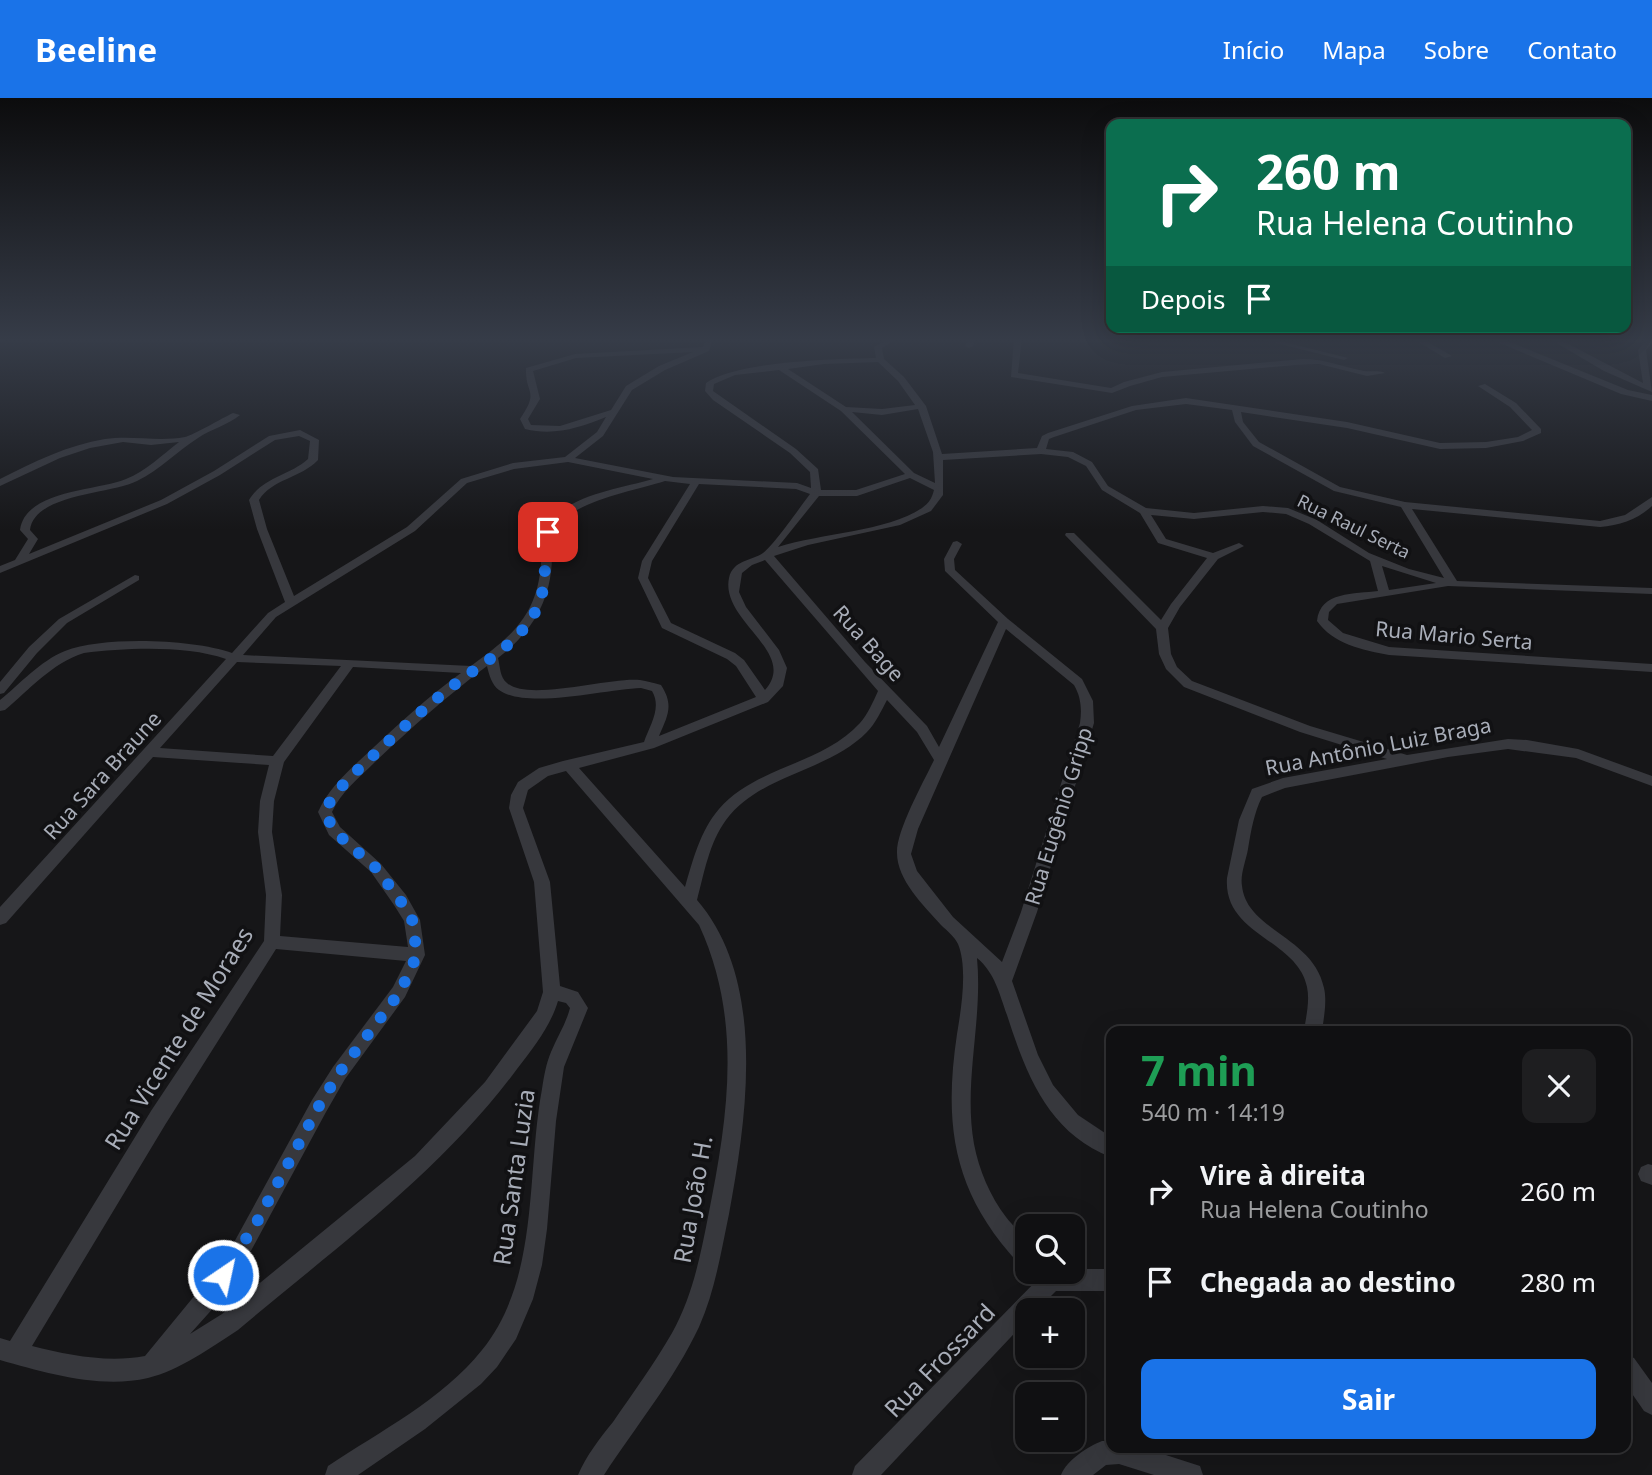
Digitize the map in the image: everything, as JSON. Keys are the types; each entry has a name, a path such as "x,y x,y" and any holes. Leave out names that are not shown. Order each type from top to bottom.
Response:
{"street":[{"path":"537,402 524,419 528,427 540,430 562,429 612,412"},
{"path":"568,459 600,434 619,402"},
{"path":"724,402 813,467 816,493 767,555"},
{"path":"834,402 911,475 938,488"},
{"path":"8,1351 89,1367 122,1369 149,1366 206,1338 230,1322 422,1163 492,1088 515,1059 545,1014 552,992 542,882 516,808 518,795 532,778 568,764 649,745 764,699 778,685 780,667 772,646 737,603 733,589 739,568 804,543 891,524 930,507 936,500 939,457 919,402"},
{"path":"1107,402 1113,414"},
{"path":"939,457 1041,451 1045,438 1051,435 1135,408 1177,402"},
{"path":"1181,402 1347,425 1453,447 1520,439 1538,431 1509,402"},
{"path":"844,409 882,412 922,406"},
{"path":"1236,409 1248,436 1266,450 1337,489 1405,505 1600,524 1633,517 1652,500"},
{"path":"63,543 33,539 25,528 29,517 39,509 68,496 129,482 188,440 236,415"},
{"path":"0,570 174,497 218,473 272,438 290,433 307,434 315,440 313,460 308,466 262,489 254,500 261,529 291,602"},
{"path":"0,483 48,460 96,444 129,439 153,443 168,439 188,440"},
{"path":"153,443 161,461"},
{"name":"Rua Raul Serta","path":"1041,451 1084,459 1105,488 1144,511 1194,516 1263,509 1288,512 1313,522 1350,547 1375,559 1405,571 1453,584 1652,591"},
{"path":"568,459 637,471 662,479 797,486 816,493 858,493 911,475"},
{"name":"Rua Sara Braune","path":"0,918 152,752 272,615 411,529 464,481 513,466 568,459"},
{"path":"149,1366 208,1297 239,1253 319,1106 339,1073 400,992 417,955 412,919 376,868 334,831 325,812 328,804 360,768 412,718 472,670 492,658 529,622 539,604 548,557 546,541 554,523 570,510 662,479"},
{"path":"695,482 647,561 643,579 666,625 731,656 740,663 764,699"},
{"path":"1405,505 1453,584"},
{"path":"1144,511 1162,541 1214,557"},
{"path":"1070,535 1162,628"},
{"path":"19,562 33,539"},
{"name":"Rua Eugênio Gripp","path":"957,544 949,559 950,571 1004,621 1078,682 1086,693 1089,706 1087,723 1029,912 1004,980"},
{"path":"1239,546 1214,557 1175,606 1162,628 1161,638 1172,669 1188,684 1306,729 1406,759"},
{"name":"Rua Bage","path":"767,555 922,729 940,759"},
{"path":"1375,559 1384,592"},
{"path":"0,690 33,650 63,621 135,578"},
{"name":"Rua Mario Serta","path":"1453,584 1333,601 1325,607 1322,615 1324,623 1351,643 1389,652 1652,668"},
{"path":"1004,621 906,840 905,863 927,895 965,939 993,963 1004,980 1023,1039 1048,1097 1063,1116 1086,1135 1106,1145"},
{"path":"0,707 57,661 88,648 114,646 193,650 222,652 235,658 472,670"},
{"path":"492,658 502,687 512,694 558,694 635,683 650,684 660,689 664,697 662,709 649,745"},
{"path":"152,752 276,761 349,664"},
{"path":"692,907 708,842 719,819 730,806 769,781 846,741 868,722 885,690"},
{"name":"Rua Antônio Luiz Braga","path":"1314,1026 1317,994 1309,966 1300,956 1256,924 1237,900 1234,885 1243,835 1253,799 1264,789 1406,759 1489,746 1528,745 1578,754 1652,781"},
{"name":"Rua Vicente de Moraes","path":"8,1351 272,942 274,895 265,832 267,801 276,761"},
{"name":"Rua João H.","path":"568,764 712,933 723,958 734,1020 737,1094 722,1199 708,1269 688,1326 660,1375 590,1475"},
{"path":"965,939 972,988 961,1072 960,1115 977,1189 991,1216 1015,1244"},
{"path":"272,942 417,955"},
{"name":"Rua Santa Luzia","path":"337,1475 451,1395 489,1359 509,1330 522,1297 538,1227 550,1092 556,1066 579,1008 576,1000 552,992"},
{"path":"1085,1278 1106,1280"},
{"name":"Rua Frossard","path":"864,1475 1040,1284"},
{"path":"1631,1373 1652,1403"},
{"path":"1073,1475 1106,1453"},
{"path":"1122,1453 1191,1475"}],"route":[{"path":"223,1275 258,1220 339,1073 400,992 417,955 412,919 376,868 334,831 325,812 328,804 412,718 472,670 492,658 529,622 539,604 548,557 548,532"}]}
